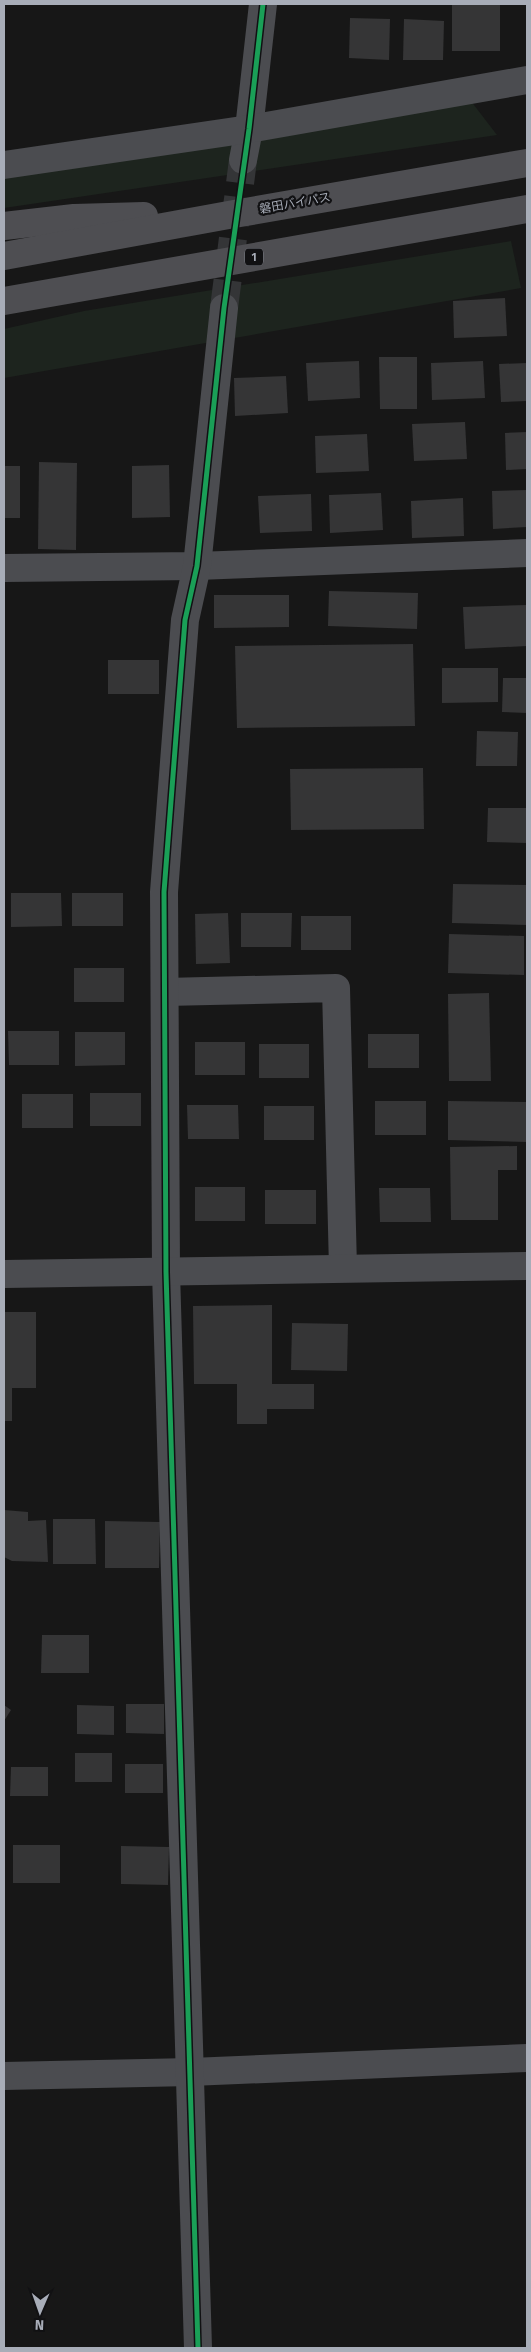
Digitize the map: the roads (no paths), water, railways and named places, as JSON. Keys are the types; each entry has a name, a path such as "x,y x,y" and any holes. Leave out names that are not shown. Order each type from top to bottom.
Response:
{"highway":[{"name":"磐田バイパス","path":"4,256 527,163"},
{"name":"1","path":"4,302 516,211"},
{"path":"4,226 74,218 234,214"},
{"path":"4,312 83,287"}],"street":[{"path":"243,160 249,129 263,4"},
{"path":"4,164 249,129 527,80"},
{"path":"198,2348 166,1272 164,892 185,620 197,566 224,308"},
{"path":"4,568 197,566 527,553"},
{"path":"165,992 336,988 343,1268"},
{"path":"4,1274 527,1266"},
{"path":"4,2076 191,2072 527,2058"}],"tunnel":[{"path":"224,308 243,160"}]}
